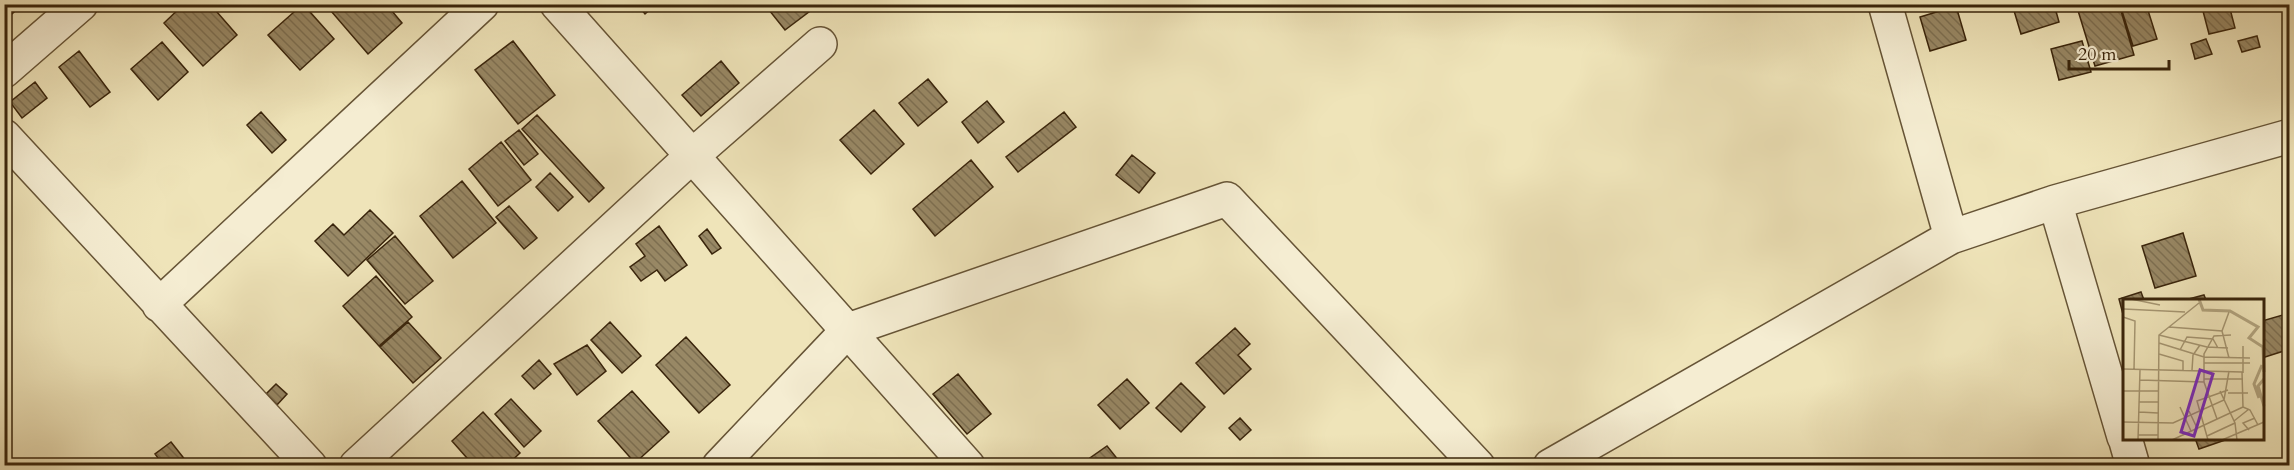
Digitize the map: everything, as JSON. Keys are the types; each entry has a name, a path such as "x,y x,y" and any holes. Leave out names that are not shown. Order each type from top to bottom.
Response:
{"street":[{"path":"4,71 81,4"},
{"path":"159,305 482,4"},
{"path":"557,4 968,465"},
{"path":"1884,4 1951,237"},
{"path":"356,465 692,156 819,44"},
{"path":"4,136 310,465"},
{"path":"1550,465 1951,237 2055,202 2289,136"},
{"path":"719,465 848,330 1227,199 1478,465"},
{"path":"2055,202 2123,431"},
{"path":"2126,440 2133,465"}],"building":[{"path":"4,4 23,4 4,21"},
{"path":"184,4 210,4 237,35 203,66 164,23"},
{"path":"303,4 334,39 300,70 268,35"},
{"path":"325,4 386,4 402,23 368,54"},
{"path":"637,4 656,4 645,14"},
{"path":"811,4 814,8 785,30 765,5"},
{"path":"1920,4 1943,4 1922,11"},
{"path":"2012,4 2054,4 2059,22 2021,34"},
{"path":"2076,4 2129,4 2130,8 2121,11 2134,55 2095,66"},
{"path":"2146,4 2157,39 2133,46 2122,11"},
{"path":"2229,5 2235,28 2209,34 2203,11"},
{"path":"1956,6 1966,40 1930,51 1920,17"},
{"path":"2257,36 2260,47 2242,52 2238,41"},
{"path":"2206,39 2212,54 2195,59 2191,44"},
{"path":"513,41 555,95 518,124 475,70"},
{"path":"2082,41 2091,72 2059,80 2051,49"},
{"path":"162,42 188,72 158,100 131,69"},
{"path":"79,51 110,92 90,107 59,67"},
{"path":"721,61 739,83 701,116 682,95"},
{"path":"928,79 947,102 918,126 899,103"},
{"path":"35,82 47,98 22,118 10,102"},
{"path":"987,101 1004,122 978,143 962,122"},
{"path":"874,110 904,144 871,174 840,140"},
{"path":"261,112 286,140 272,153 247,125"},
{"path":"1064,112 1076,127 1018,172 1006,157"},
{"path":"537,115 604,188 589,202 522,129"},
{"path":"519,130 538,154 524,165 505,141"},
{"path":"501,142 531,180 498,206 469,169"},
{"path":"1132,155 1155,173 1139,193 1116,175"},
{"path":"971,160 993,187 935,236 913,209"},
{"path":"550,173 573,197 558,211 536,187"},
{"path":"462,181 496,223 453,258 420,216"},
{"path":"509,206 537,238 524,249 496,217"},
{"path":"370,210 393,233 348,276 315,241 333,224 344,235"},
{"path":"659,226 687,265 665,281 657,270 641,281 630,267 645,256 636,244"},
{"path":"707,229 721,248 712,254 699,236"},
{"path":"2183,233 2196,276 2155,288 2142,246"},
{"path":"395,236 433,281 405,304 367,260"},
{"path":"2290,250 2290,270 2283,251"},
{"path":"376,276 412,317 379,346 343,306"},
{"path":"2141,292 2144,299 2123,299 2123,314 2119,299"},
{"path":"2204,295 2206,299 2189,299"},
{"path":"2290,313 2290,349 2264,357 2264,320"},
{"path":"408,322 441,358 413,383 380,347"},
{"path":"610,322 641,356 622,373 591,340"},
{"path":"1235,328 1250,344 1238,355 1251,369 1224,394 1196,363"},
{"path":"686,337 730,385 699,413 656,365"},
{"path":"587,345 606,371 577,395 554,364"},
{"path":"539,360 551,374 534,389 522,376"},
{"path":"958,374 991,414 967,434 933,394"},
{"path":"1127,379 1149,403 1120,429 1098,405"},
{"path":"1181,383 1205,407 1181,432 1156,408"},
{"path":"276,384 287,394 277,405 266,394"},
{"path":"632,391 669,432 635,463 598,421"},
{"path":"511,399 541,431 524,447 495,414"},
{"path":"483,412 520,453 506,466 474,466 452,441"},
{"path":"1240,418 1251,430 1240,440 1229,428"},
{"path":"2196,440 2225,440 2199,449"},
{"path":"171,442 190,466 164,466 155,454"},
{"path":"1107,446 1123,466 1096,466 1090,458"}]}
